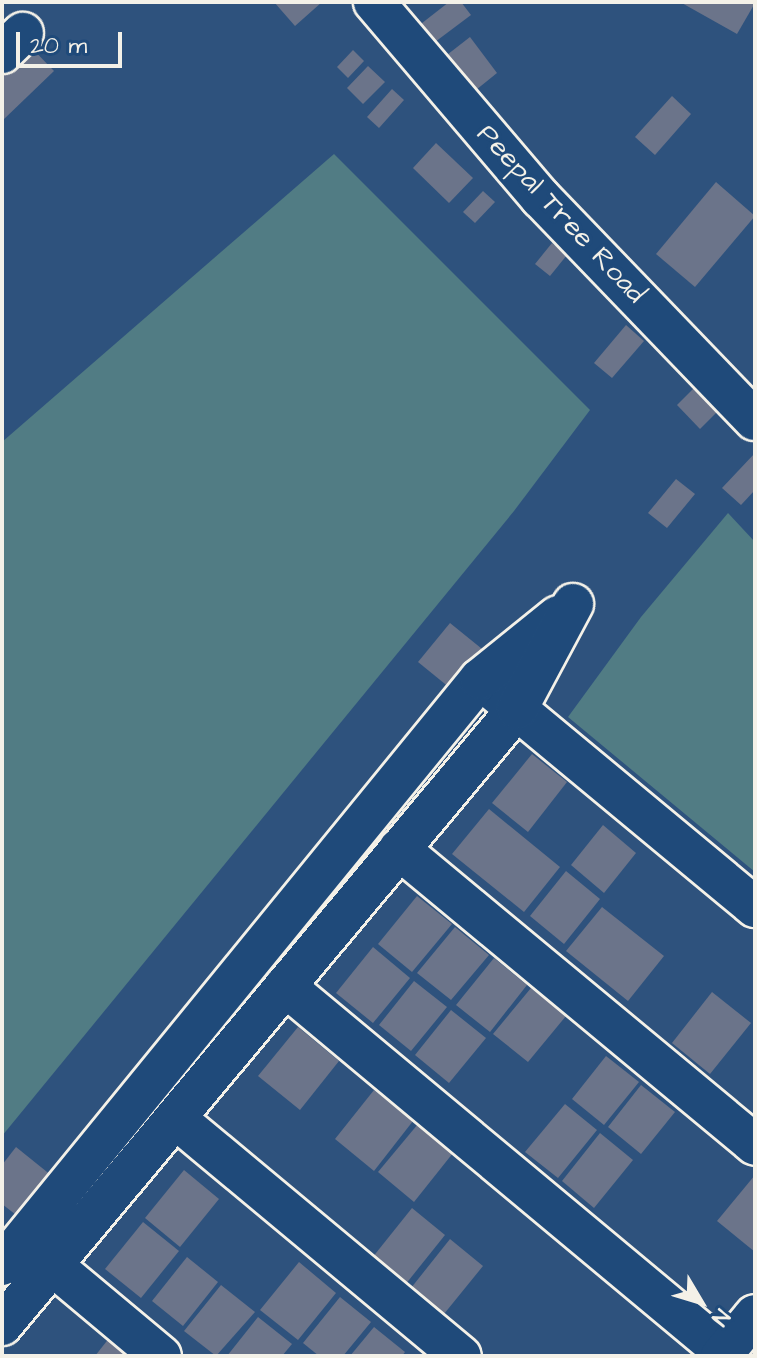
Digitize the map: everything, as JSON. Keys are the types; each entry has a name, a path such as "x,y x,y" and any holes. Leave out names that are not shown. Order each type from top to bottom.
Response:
{"street":[{"name":"Peepal Tree Road","path":"374,2 541,198 755,420"},
{"path":"2,1265 480,679 573,604 517,709 2,1325"},
{"path":"480,679 755,907"},
{"path":"399,849 755,1145"},
{"path":"285,986 722,1354 755,1315"},
{"path":"175,1118 461,1356"},
{"path":"52,1265 161,1356"}],"green space":[{"path":"334,154 590,410 514,511 2,1136 2,442"},
{"path":"728,513 755,542 755,872 568,717 641,617"}],"building":[{"path":"274,2 322,2 295,26"},
{"path":"449,2 461,2 471,15 431,45 417,27"},
{"path":"680,2 755,2 755,3 737,34"},
{"path":"470,37 497,73 471,94 443,58"},
{"path":"24,40 54,71 2,121 2,62"},
{"path":"353,50 364,61 348,78 337,67"},
{"path":"368,66 385,82 363,104 347,88"},
{"path":"392,89 404,100 379,128 367,117"},
{"path":"672,96 691,114 655,155 635,137"},
{"path":"436,143 473,178 449,203 413,168"},
{"path":"716,182 755,216 695,287 656,254"},
{"path":"483,191 495,202 475,223 463,212"},
{"path":"552,243 567,255 550,276 535,264"},
{"path":"626,325 644,341 612,378 594,363"},
{"path":"694,388 717,412 700,429 677,405"},
{"path":"755,453 755,490 741,505 722,488"},
{"path":"676,479 695,494 667,528 648,513"},
{"path":"450,623 492,657 461,697 418,662"},
{"path":"532,754 567,782 528,832 492,803"},
{"path":"489,809 560,867 524,912 452,854"},
{"path":"603,825 636,853 604,893 571,865"},
{"path":"566,871 600,899 564,944 530,916"},
{"path":"417,896 452,924 412,972 378,944"},
{"path":"602,907 664,956 628,1001 566,951"},
{"path":"455,927 489,955 451,1000 417,973"},
{"path":"373,947 410,978 373,1023 336,993"},
{"path":"494,958 527,985 490,1032 456,1005"},
{"path":"414,981 447,1007 411,1051 379,1025"},
{"path":"531,988 566,1016 528,1062 493,1034"},
{"path":"712,992 751,1023 710,1074 672,1043"},
{"path":"451,1010 486,1038 449,1083 415,1055"},
{"path":"298,1027 339,1061 300,1110 258,1076"},
{"path":"606,1056 639,1082 604,1125 572,1099"},
{"path":"641,1085 675,1112 641,1154 608,1127"},
{"path":"374,1090 413,1121 374,1171 335,1139"},
{"path":"565,1104 597,1130 558,1178 525,1152"},
{"path":"418,1124 453,1153 414,1202 378,1172"},
{"path":"600,1133 633,1160 594,1208 562,1181"},
{"path":"16,1147 62,1184 29,1225 2,1204 2,1165"},
{"path":"184,1170 219,1199 180,1247 145,1218"},
{"path":"755,1175 755,1252 717,1221"},
{"path":"412,1208 445,1235 405,1285 372,1258"},
{"path":"143,1222 179,1251 141,1298 105,1269"},
{"path":"450,1239 483,1266 444,1314 411,1288"},
{"path":"187,1257 218,1282 183,1326 152,1301"},
{"path":"299,1262 336,1293 298,1340 260,1310"},
{"path":"221,1285 255,1312 216,1356 184,1331"},
{"path":"340,1297 371,1322 343,1356 319,1356 303,1343"},
{"path":"258,1317 292,1344 282,1356 227,1356"},
{"path":"374,1327 405,1352 402,1356 350,1356"},
{"path":"110,1337 133,1356 95,1356"}]}
